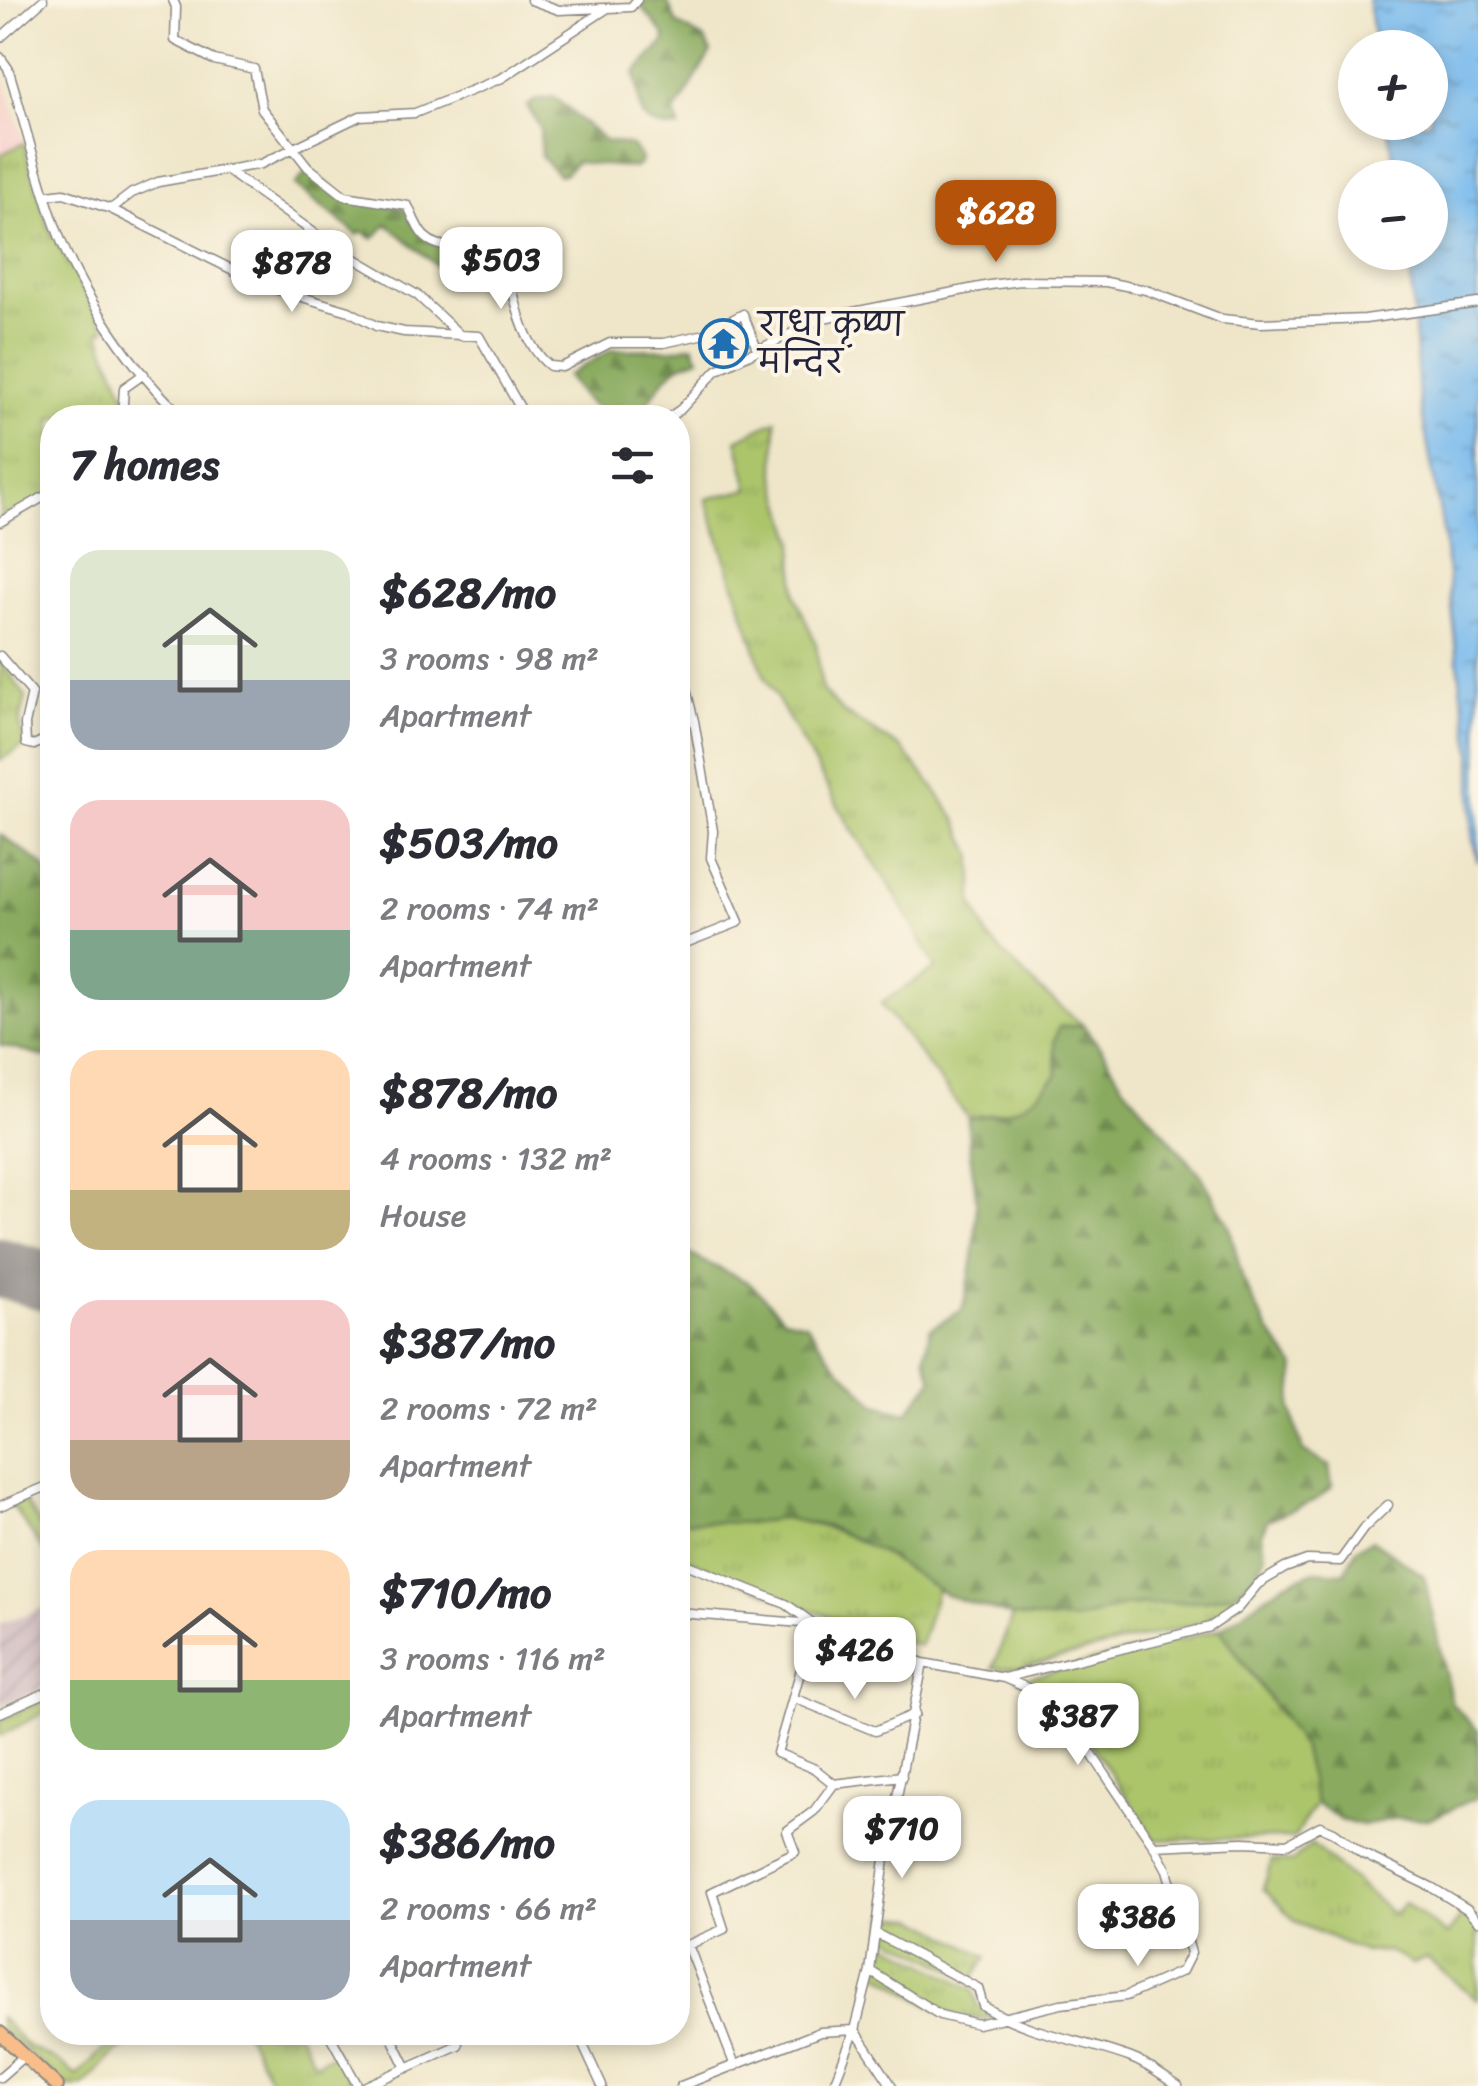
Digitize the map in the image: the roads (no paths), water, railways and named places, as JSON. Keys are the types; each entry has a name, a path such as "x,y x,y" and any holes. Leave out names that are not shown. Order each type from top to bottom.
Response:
{"main road":[{"path":"0,2034 57,2086"}],"street":[{"path":"0,38 43,0"},
{"path":"172,0 176,7 175,40 214,60 254,69 262,109 308,167 345,196 408,206 425,237 467,248 489,242 505,250 526,332 534,350 550,366 562,367 610,344 664,343 706,334 743,314 758,350"},
{"path":"531,0 559,10 632,7 637,0"},
{"path":"111,209 132,193 158,182 261,164 360,116 415,112 502,78 608,8"},
{"path":"0,57 8,68 54,223 126,354 173,405"},
{"path":"228,172 328,243 418,295 461,336"},
{"path":"47,195 64,194 111,209 265,286 350,311 376,326 404,332 479,336 519,405"},
{"path":"685,405 717,370 823,318 934,294 1021,281 1106,282 1146,290 1222,319 1261,324 1365,318 1478,302"},
{"path":"123,405 124,388 144,374"},
{"path":"0,522 40,499"},
{"path":"0,656 32,692 25,724 26,743 34,746 40,743"},
{"path":"690,706 713,831 711,858 739,922 690,941"},
{"path":"0,1506 40,1489"},
{"path":"1004,1678 1210,1626 1237,1609 1258,1584 1284,1568 1307,1560 1340,1561 1364,1528 1388,1505"},
{"path":"690,1565 786,1604 814,1624"},
{"path":"690,1614 814,1624 922,1663 1004,1678 1069,1706 1086,1746 1167,1870 1192,1952 1182,1971 1126,1996 1062,2004 978,2024 940,2016 870,1971"},
{"path":"814,1624 776,1754 815,1769 834,1784 902,1776"},
{"path":"833,2086 855,2030 870,1971 885,1859 922,1663"},
{"path":"0,1713 40,1695"},
{"path":"794,1698 876,1731 915,1714"},
{"path":"690,1945 724,1929 712,1892 795,1852 787,1831 814,1811 834,1784"},
{"path":"1154,1846 1287,1844 1320,1826 1363,1854 1432,1887 1467,1909 1478,1922"},
{"path":"877,1934 978,1988 983,2006 1006,2020 1062,2040 1134,2058 1178,2086"},
{"path":"690,1951 736,2066"},
{"path":"681,2086 820,2032 855,2030"},
{"path":"855,2030 892,2086"},
{"path":"336,2045 362,2086 458,2045"},
{"path":"396,2045 408,2068"},
{"path":"583,2045 602,2086"},
{"path":"0,2077 24,2057"}],"water":[{"path":"1368,0 1478,0 1478,863 1472,836 1472,752 1442,524 1419,398 1410,270 1448,270 1448,160 1394,160 1390,140 1448,140 1448,30 1372,30"}],"place":[{"name":"राधा कृष्ण मन्दिर","path":"723,343"}]}
